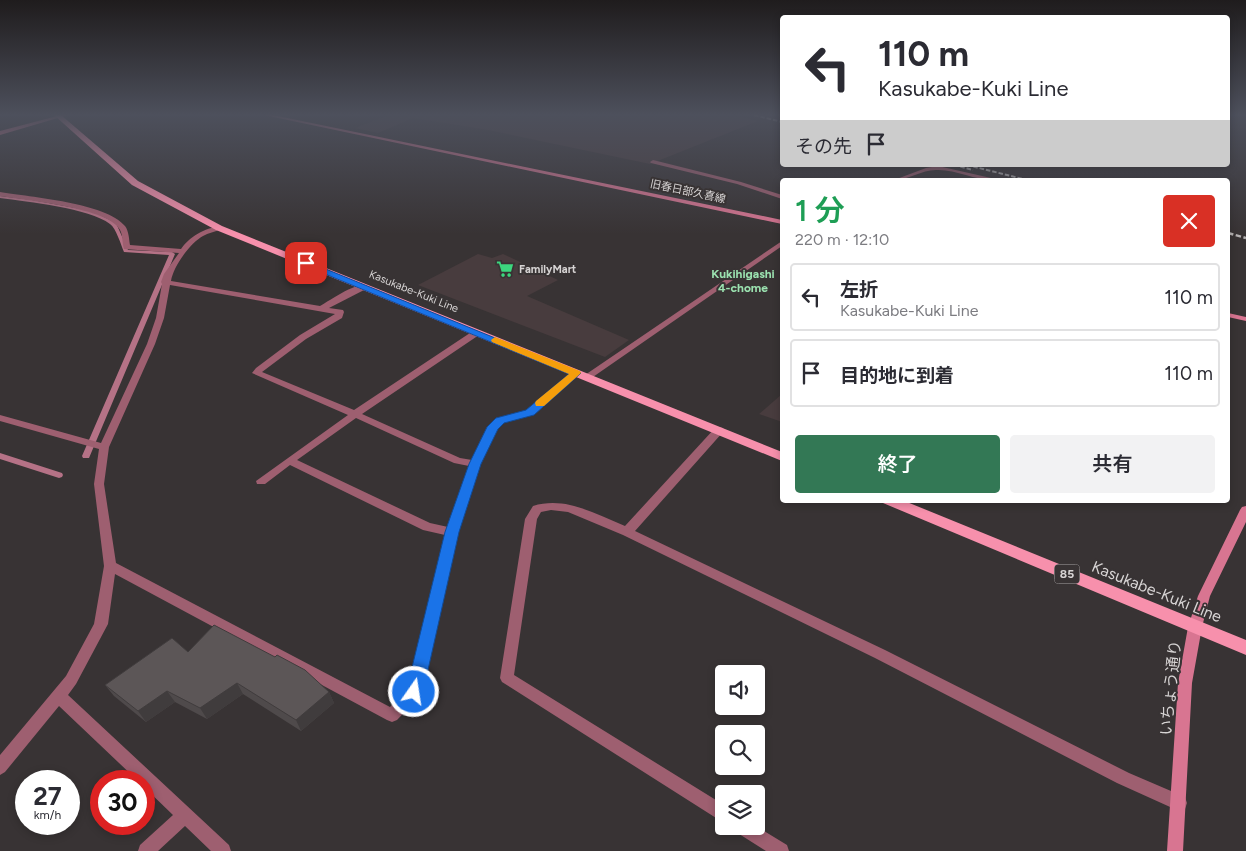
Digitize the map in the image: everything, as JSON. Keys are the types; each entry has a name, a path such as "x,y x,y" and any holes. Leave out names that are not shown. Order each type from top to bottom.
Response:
{"main road":[{"name":"Kasukabe-Kuki Line","path":"104,155 135,183 219,228 780,456"},
{"name":"Kasukabe-Kuki Line","path":"895,503 1246,648"}],"street":[{"name":"旧春日部久喜線","path":"458,155 780,222"},
{"path":"654,162 730,181 780,196"},
{"path":"903,178 928,169 938,168 982,178"},
{"path":"0,194 79,207 108,216 123,228 128,247 183,251"},
{"path":"0,767 71,680 101,624 110,566 99,484 104,447 151,344 160,318 168,274 188,244 200,235 219,228"},
{"path":"587,377 780,243"},
{"path":"166,282 340,312 339,316 303,337 258,370 258,373 355,414 458,461 475,464"},
{"path":"323,308 363,287"},
{"path":"1230,315 1246,319"},
{"path":"262,481 355,414 476,333"},
{"path":"110,566 392,715 414,692 452,532 475,464 493,427 500,420 530,413 576,373"},
{"path":"0,418 104,447"},
{"path":"628,532 719,430"},
{"path":"290,461 427,528 452,532"},
{"path":"715,809 507,678 531,519 537,509 551,506 570,508 628,532 880,654 1123,778 1179,803"},
{"name":"いちょう通り","path":"1175,851 1185,683 1195,627 1204,596 1246,510"},
{"path":"59,696 223,851"},
{"path":"146,851 185,815"},
{"path":"756,835 781,851"}],"shaded area":[{"path":"606,155 673,155 650,164"},
{"path":"478,254 492,258 503,254 558,280 527,296 629,340 605,357 418,285"},
{"path":"780,396 780,421 759,414"}],"building":[{"path":"214,625 275,657 277,655 305,670 329,692 296,720 237,683 200,708 167,691 138,711 105,685 172,638 188,652"}],"waterway":[{"path":"0,197 90,212 114,224 126,251 172,254 86,456"},
{"path":"0,456 59,475"}],"railway":[{"path":"962,167 973,170"},
{"path":"975,167 1019,178"},
{"path":"1230,234 1246,238"}],"slow traffic":[{"path":"495,340 576,373 540,403"}],"place":[{"name":"FamilyMart","path":"505,269"}],"district":[{"name":"Kukihigashi 4-chome","path":"743,281"}],"route":[{"path":"306,263 576,373 530,413 500,420 493,427 475,464 452,532 414,692"}]}
